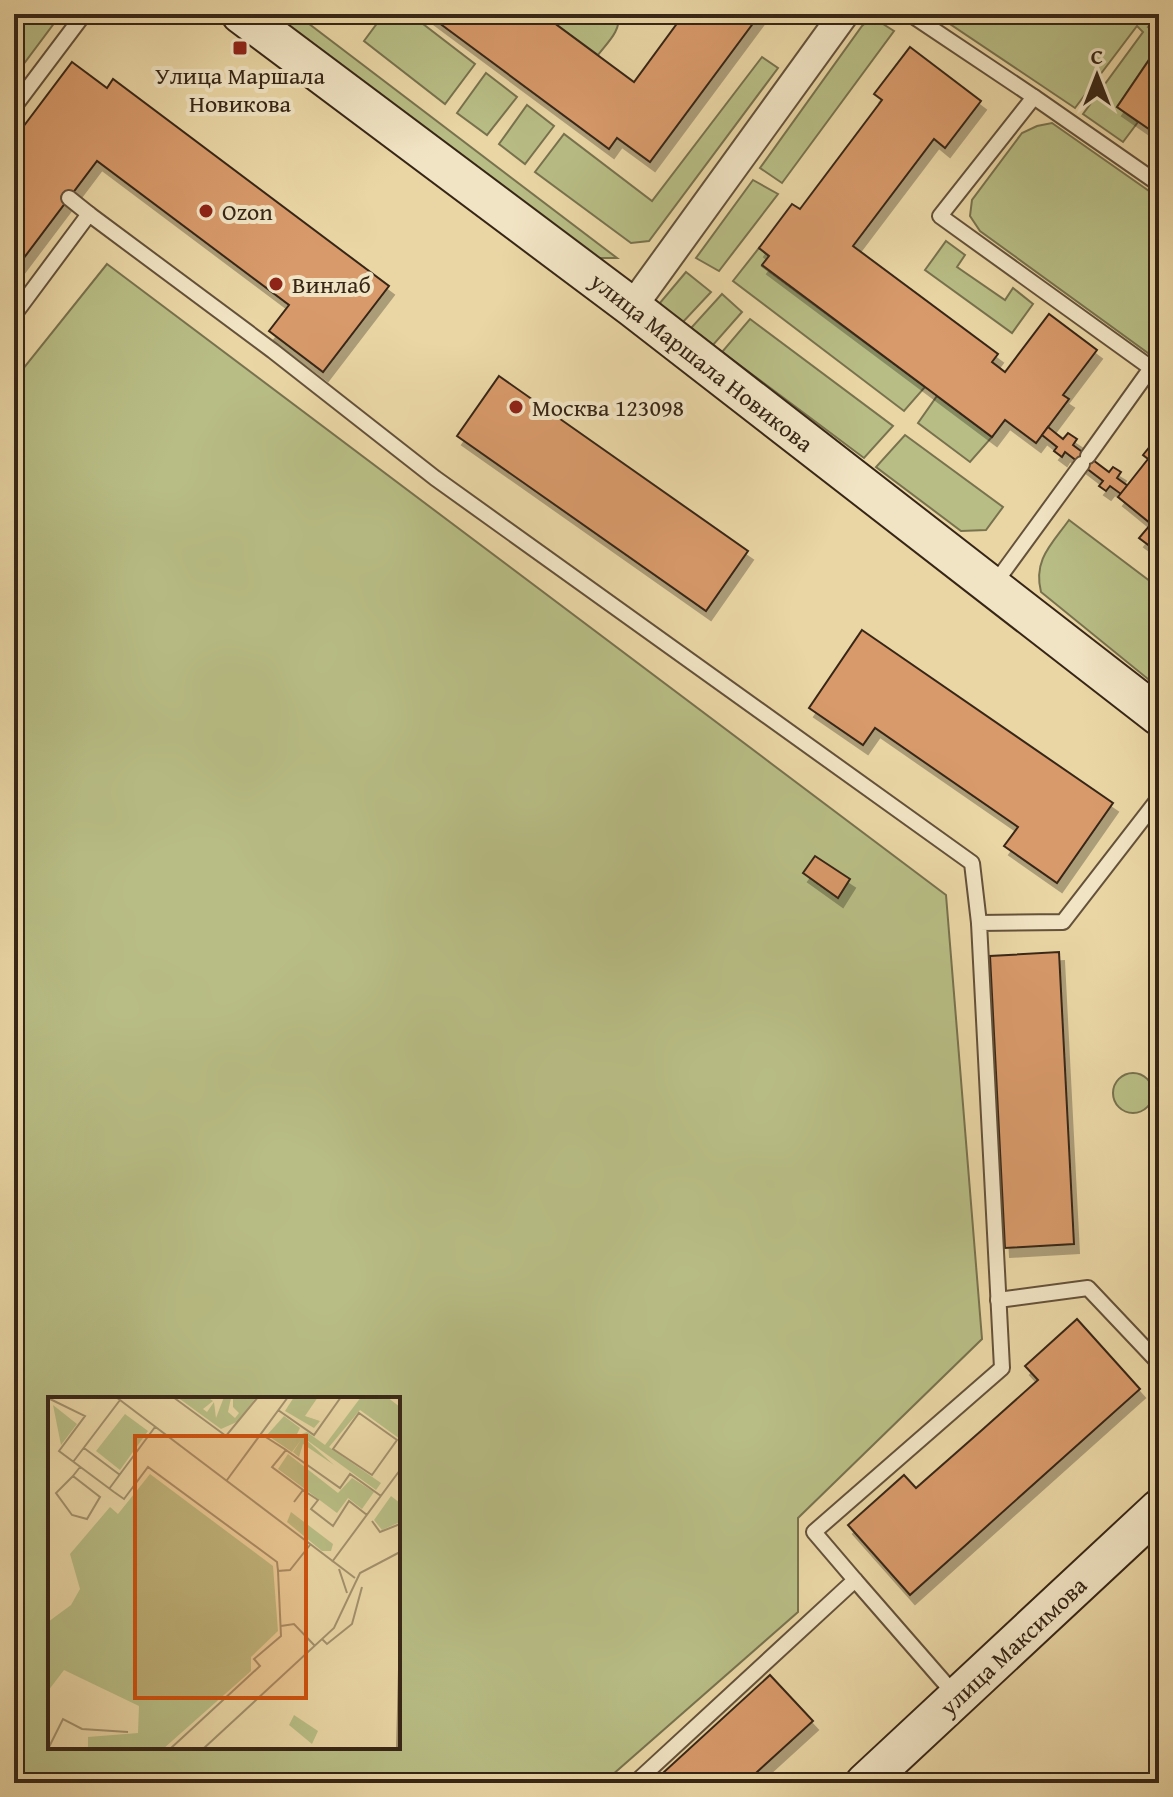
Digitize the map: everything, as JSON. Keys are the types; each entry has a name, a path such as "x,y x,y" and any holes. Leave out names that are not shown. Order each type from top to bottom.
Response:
{"street":[{"name":"улица Маршала Новикова","path":"241,14 632,307 1159,716"},
{"path":"632,307 839,16"},
{"name":"улица Максимова","path":"865,1783 1159,1509"}],"lane":[{"path":"14,107 84,14"},
{"path":"910,14 1159,184"},
{"path":"993,586 1155,368 940,216 1034,97"},
{"path":"69,198 273,351 435,478 972,863 979,923 1002,1368 814,1532 958,1698"},
{"path":"14,315 89,214"},
{"path":"979,923 1063,922 1159,798"},
{"path":"998,1300 1088,1288 1159,1363"},
{"path":"635,1783 855,1580"}],"green space":[{"path":"14,14 61,14 14,77"},
{"path":"272,14 296,14 617,258 598,258"},
{"path":"384,14 410,14 475,64 445,104 364,41"},
{"path":"542,14 618,14 619,20 613,36 598,55"},
{"path":"935,14 1159,14 1159,18 1157,16 1148,27 1159,35 1159,59 1152,55 1117,107 1138,122 1123,142 1083,114 1143,32 1137,26 1075,108"},
{"path":"872,17 894,31 782,183 760,168 862,26"},
{"path":"762,57 778,68 649,241 631,243 535,172 564,134 652,201"},
{"path":"486,73 517,97 487,135 457,113"},
{"path":"527,105 554,126 525,164 499,144"},
{"path":"1052,123 1159,198 1159,361 980,231 970,216 972,200 1022,133"},
{"path":"753,180 778,194 719,271 696,258"},
{"path":"946,241 965,255 957,267 1005,300 1013,288 1033,304 1012,333 925,270"},
{"path":"759,248 769,256 762,266 925,387 904,411 733,281"},
{"path":"107,264 946,895 982,1339 798,1518 798,1612 603,1783 14,1783 14,380"},
{"path":"686,272 711,292 683,322 659,304"},
{"path":"722,294 742,312 713,345 691,328"},
{"path":"750,319 893,426 864,458 722,352"},
{"path":"937,396 992,437 970,462 918,423"},
{"path":"905,435 1003,507 986,530 961,531 876,467"},
{"path":"1069,520 1159,588 1159,688 1041,592 1039,571 1045,553"},
{"path":"1133,1073 1147,1079 1153,1093 1147,1107 1133,1113 1119,1107 1113,1093 1119,1079"}],"building":[{"path":"427,14 542,14 634,82 684,14 760,14 650,162 617,138 609,149"},
{"path":"910,47 981,101 945,148 934,139 853,246 998,354 992,362 1005,372 1049,314 1097,350 1063,395 1069,399 1036,443 1005,420 992,437 762,265 769,256 759,248 792,204 800,209 882,100 874,94"},
{"path":"1153,54 1159,59 1159,136 1117,107"},
{"path":"72,62 107,88 113,79 389,286 323,372 269,331 289,305 97,161 14,271 14,150 18,146 14,139"},
{"path":"499,376 748,551 706,611 457,436"},
{"path":"1048,427 1063,439 1068,433 1077,439 1073,445 1109,472 1113,467 1121,472 1117,478 1128,486 1121,494 1110,486 1106,491 1099,486 1103,481 1065,452 1062,457 1054,451 1057,447 1042,435"},
{"path":"1159,435 1159,553 1139,538 1151,524 1118,497 1148,459 1143,455"},
{"path":"862,630 1113,803 1057,883 1004,846 1018,827 875,728 863,745 809,708"},
{"path":"815,856 850,879 838,898 803,873"},
{"path":"1059,952 1074,1244 1005,1248 990,956"},
{"path":"1077,1319 1140,1389 910,1595 848,1525 904,1475 916,1488 1038,1380 1025,1366"},
{"path":"770,1675 813,1721 745,1783 652,1783"}],"place":[{"name":"Улица Маршала Новикова","path":"240,48"},
{"name":"Ozon","path":"206,211"},
{"name":"Винлаб","path":"276,284"},
{"name":"Москва 123098","path":"516,407"}]}
